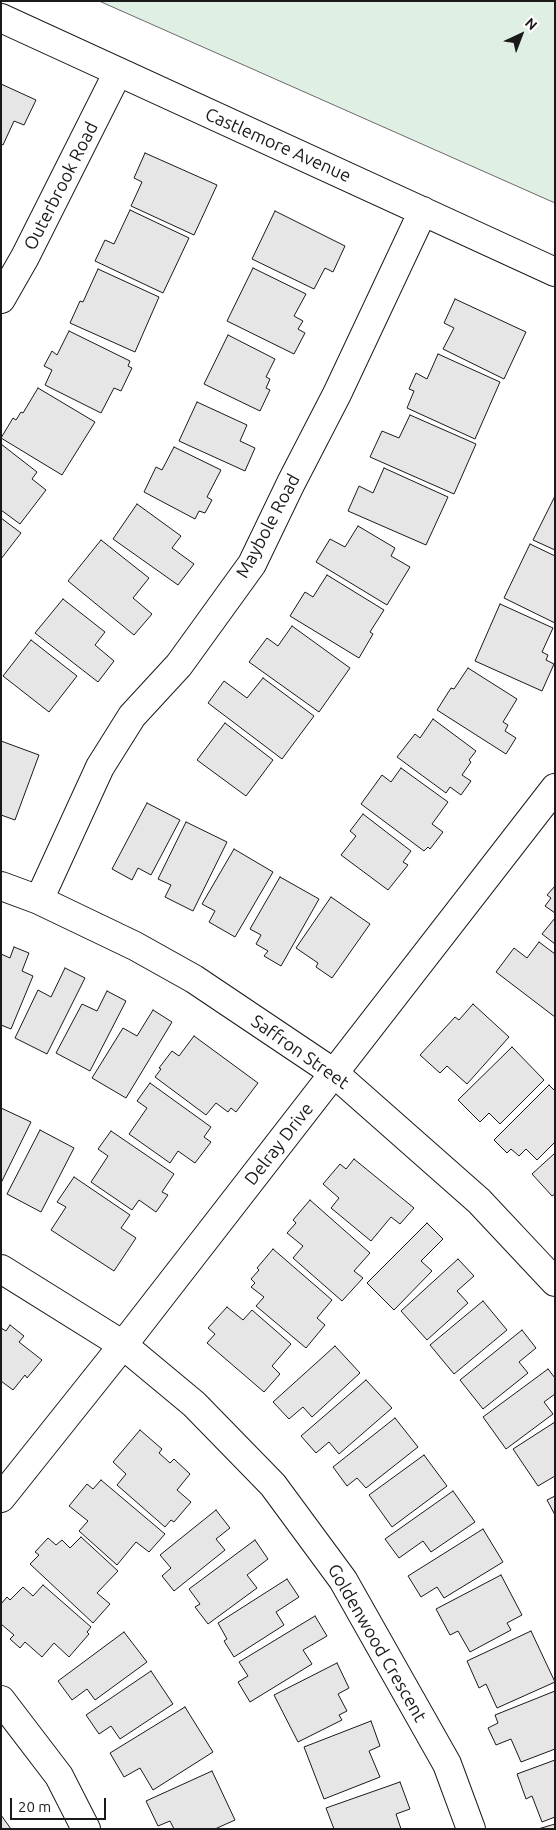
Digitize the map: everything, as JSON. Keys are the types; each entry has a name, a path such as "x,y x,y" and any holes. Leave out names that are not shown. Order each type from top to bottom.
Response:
{"street":[{"name":"Castlemore Avenue","path":"1,18 555,272"},
{"name":"Outerbrook Road","path":"1,299 29,248 118,72"},
{"name":"Maybole Road","path":"39,900 100,767 132,716 179,665 252,564 341,385 423,211"},
{"name":"Delray Drive","path":"1,1498 123,1345 555,788"},
{"name":"Saffron Street","path":"1,886 39,900 135,946 194,979 334,1073 479,1201 555,1282"},
{"name":"Goldenwood Crescent","path":"1,1269 123,1345 194,1404 273,1485 343,1580 447,1764 470,1829"},
{"path":"1,1700 59,1776 86,1829"}],"green space":[{"path":"99,1 555,1 555,203"}],"building":[{"path":"1,84 36,100 24,125 14,121 3,145 1,144"},
{"path":"145,153 217,185 194,235 131,206 142,182 134,178"},
{"path":"130,210 189,238 163,293 95,261 105,240 114,244"},
{"path":"275,211 345,246 333,272 325,268 314,289 252,259"},
{"path":"253,268 306,294 294,316 303,321 298,329 305,333 294,354 227,321"},
{"path":"98,269 159,297 135,352 70,323 80,301 83,302"},
{"path":"455,299 526,332 504,379 443,349 454,328 444,323"},
{"path":"69,331 130,361 128,366 132,368 121,391 114,388 101,413 45,385 52,370 44,366 52,351 57,355"},
{"path":"228,335 275,359 266,377 270,379 266,388 270,390 260,411 204,384"},
{"path":"438,354 500,382 475,439 407,408 414,391 409,389 416,373 427,379"},
{"path":"38,388 95,422 62,475 1,438 13,418 16,420 21,412 23,413"},
{"path":"197,402 247,425 240,441 255,448 245,471 179,441"},
{"path":"410,415 476,444 454,494 370,457 382,431 399,438"},
{"path":"1,444 37,472 32,479 46,490 20,524 1,510"},
{"path":"174,447 221,470 207,497 212,500 205,513 199,511 195,519 144,492 156,467 162,470"},
{"path":"384,468 448,497 426,545 348,511 359,486 373,493"},
{"path":"555,496 555,550 533,540"},
{"path":"137,504 181,536 172,548 194,564 178,585 113,539"},
{"path":"1,518 21,533 1,559"},
{"path":"358,526 395,548 391,556 410,567 387,605 316,562 330,539 345,547"},
{"path":"101,540 149,578 133,598 152,614 134,635 68,581"},
{"path":"530,544 555,556 555,623 504,598"},
{"path":"327,575 384,610 370,632 373,634 359,658 290,616 305,592 313,597"},
{"path":"63,599 105,632 95,645 114,661 98,682 35,633"},
{"path":"500,604 553,628 542,652 548,655 546,660 554,664 542,691 475,661"},
{"path":"292,626 350,668 319,712 249,662 267,638 278,646"},
{"path":"31,640 77,676 49,712 3,676"},
{"path":"468,668 517,699 503,722 508,725 505,731 516,738 506,754 437,710 451,688 454,689"},
{"path":"263,678 314,716 282,759 208,703 224,681 247,698"},
{"path":"433,719 476,751 469,760 471,762 462,775 471,781 461,795 450,787 446,793 397,757 415,734 420,738"},
{"path":"225,723 273,760 246,796 197,760"},
{"path":"1,741 39,755 15,820 1,815"},
{"path":"401,768 448,802 432,824 443,832 430,849 428,847 424,851 361,804 382,775 391,782"},
{"path":"147,803 180,820 151,875 138,868 132,880 112,869"},
{"path":"363,814 411,851 403,862 408,865 388,890 341,855 356,836 350,831"},
{"path":"186,822 227,842 193,911 165,897 171,885 158,879"},
{"path":"234,849 273,872 235,937 209,922 215,911 202,904"},
{"path":"280,877 319,899 281,966 264,956 268,951 256,944 261,935 250,929"},
{"path":"555,886 555,913 545,906 551,898 547,895"},
{"path":"331,897 370,924 332,978 316,967 318,963 296,948"},
{"path":"555,918 555,944 542,934"},
{"path":"539,942 555,954 555,1017 496,972 514,948 527,958"},
{"path":"14,947 29,953 22,971 33,976 11,1029 1,1025 1,954 10,958"},
{"path":"65,968 85,978 47,1054 15,1038 38,990 51,997"},
{"path":"107,991 126,1001 90,1071 56,1053 82,1004 97,1011"},
{"path":"473,1004 509,1037 467,1084 447,1066 440,1073 420,1055 455,1017 459,1020"},
{"path":"153,1010 172,1022 126,1098 92,1078 123,1028 137,1036"},
{"path":"194,1036 258,1083 236,1112 231,1108 228,1112 216,1103 206,1115 155,1077 161,1069 159,1068 172,1051 179,1056"},
{"path":"512,1047 544,1080 500,1124 489,1113 480,1122 458,1100"},
{"path":"150,1083 211,1127 204,1137 211,1142 195,1163 178,1151 170,1163 129,1134 147,1108 137,1101"},
{"path":"549,1085 555,1091 555,1142 537,1160 526,1149 519,1156 511,1149 507,1153 494,1140"},
{"path":"1,1108 31,1122 1,1183"},
{"path":"40,1130 74,1148 41,1212 7,1194"},
{"path":"111,1131 174,1174 162,1192 168,1195 156,1212 139,1200 132,1210 91,1182 108,1156 98,1149"},
{"path":"555,1153 555,1194 552,1196 532,1174"},
{"path":"354,1159 414,1208 400,1224 391,1217 371,1241 331,1208 339,1198 323,1184 340,1164 346,1169"},
{"path":"74,1177 130,1215 121,1228 136,1238 114,1271 51,1230 66,1207 57,1202"},
{"path":"310,1200 370,1253 354,1271 363,1278 342,1301 293,1258 303,1246 287,1233 296,1223 293,1220"},
{"path":"427,1223 443,1239 421,1261 432,1271 394,1310 367,1283"},
{"path":"273,1249 332,1300 317,1318 325,1325 306,1348 256,1306 264,1297 251,1287 255,1283 251,1279 259,1270 257,1268"},
{"path":"458,1259 474,1276 457,1291 468,1303 427,1340 401,1311"},
{"path":"483,1301 507,1330 454,1374 430,1345"},
{"path":"227,1307 243,1320 252,1310 291,1344 272,1366 280,1374 264,1392 207,1343 215,1334 208,1328"},
{"path":"10,1325 24,1336 19,1342 42,1360 27,1378 25,1375 13,1390 1,1381 1,1328 6,1331"},
{"path":"522,1330 536,1348 519,1362 528,1373 483,1409 460,1380"},
{"path":"335,1346 360,1373 312,1417 303,1407 289,1419 273,1402"},
{"path":"548,1369 555,1378 555,1394 544,1402 553,1414 506,1449 483,1417"},
{"path":"366,1380 392,1408 339,1454 329,1442 316,1453 301,1436"},
{"path":"395,1418 418,1447 366,1488 357,1478 347,1486 333,1467"},
{"path":"555,1422 555,1476 538,1486 513,1449"},
{"path":"140,1430 162,1449 159,1453 170,1463 174,1459 190,1474 177,1490 191,1502 174,1522 171,1520 165,1527 117,1485 126,1474 113,1462"},
{"path":"424,1455 447,1486 392,1527 369,1495"},
{"path":"101,1480 165,1534 149,1552 136,1542 117,1565 79,1531 88,1521 69,1506 87,1484 93,1489"},
{"path":"453,1491 475,1522 431,1552 423,1541 399,1558 385,1539"},
{"path":"555,1496 555,1515 547,1500"},
{"path":"216,1510 230,1528 216,1539 225,1550 174,1591 162,1576 171,1568 160,1555"},
{"path":"483,1529 503,1562 444,1598 437,1587 421,1597 408,1576"},
{"path":"81,1537 118,1571 97,1593 110,1604 93,1623 30,1564 39,1555 35,1552 48,1538 56,1545 62,1540 70,1548"},
{"path":"255,1540 268,1559 247,1575 257,1588 208,1624 195,1607 200,1604 189,1589"},
{"path":"501,1575 522,1615 507,1623 511,1630 470,1652 458,1631 450,1635 436,1609"},
{"path":"287,1579 299,1597 276,1612 284,1625 234,1657 224,1641 227,1639 218,1623"},
{"path":"43,1585 91,1627 87,1632 89,1634 69,1657 54,1643 42,1657 25,1642 20,1648 10,1639 14,1635 1,1624 1,1604 7,1597 10,1600 23,1587 33,1596"},
{"path":"315,1616 327,1636 303,1650 312,1664 250,1702 238,1682 248,1676 239,1662"},
{"path":"531,1631 555,1682 497,1708 486,1684 479,1688 467,1661"},
{"path":"124,1632 147,1662 95,1700 87,1689 72,1700 58,1681"},
{"path":"337,1663 349,1688 338,1694 347,1711 339,1715 342,1720 298,1742 274,1695"},
{"path":"151,1671 173,1704 120,1739 111,1726 99,1734 86,1715"},
{"path":"555,1691 555,1749 521,1762 511,1739 496,1745 488,1728 498,1723 495,1715"},
{"path":"185,1707 213,1752 153,1790 140,1768 124,1777 110,1753"},
{"path":"371,1721 380,1746 369,1751 380,1777 324,1799 304,1747"},
{"path":"555,1760 555,1817 542,1822 532,1796 526,1799 517,1774"},
{"path":"212,1771 235,1820 215,1829 174,1829 170,1821 158,1826 146,1801"},
{"path":"400,1782 410,1809 396,1814 401,1829 334,1829 326,1808"},
{"path":"1,1815 11,1829 1,1829"},
{"path":"555,1824 555,1829 538,1829"}]}
